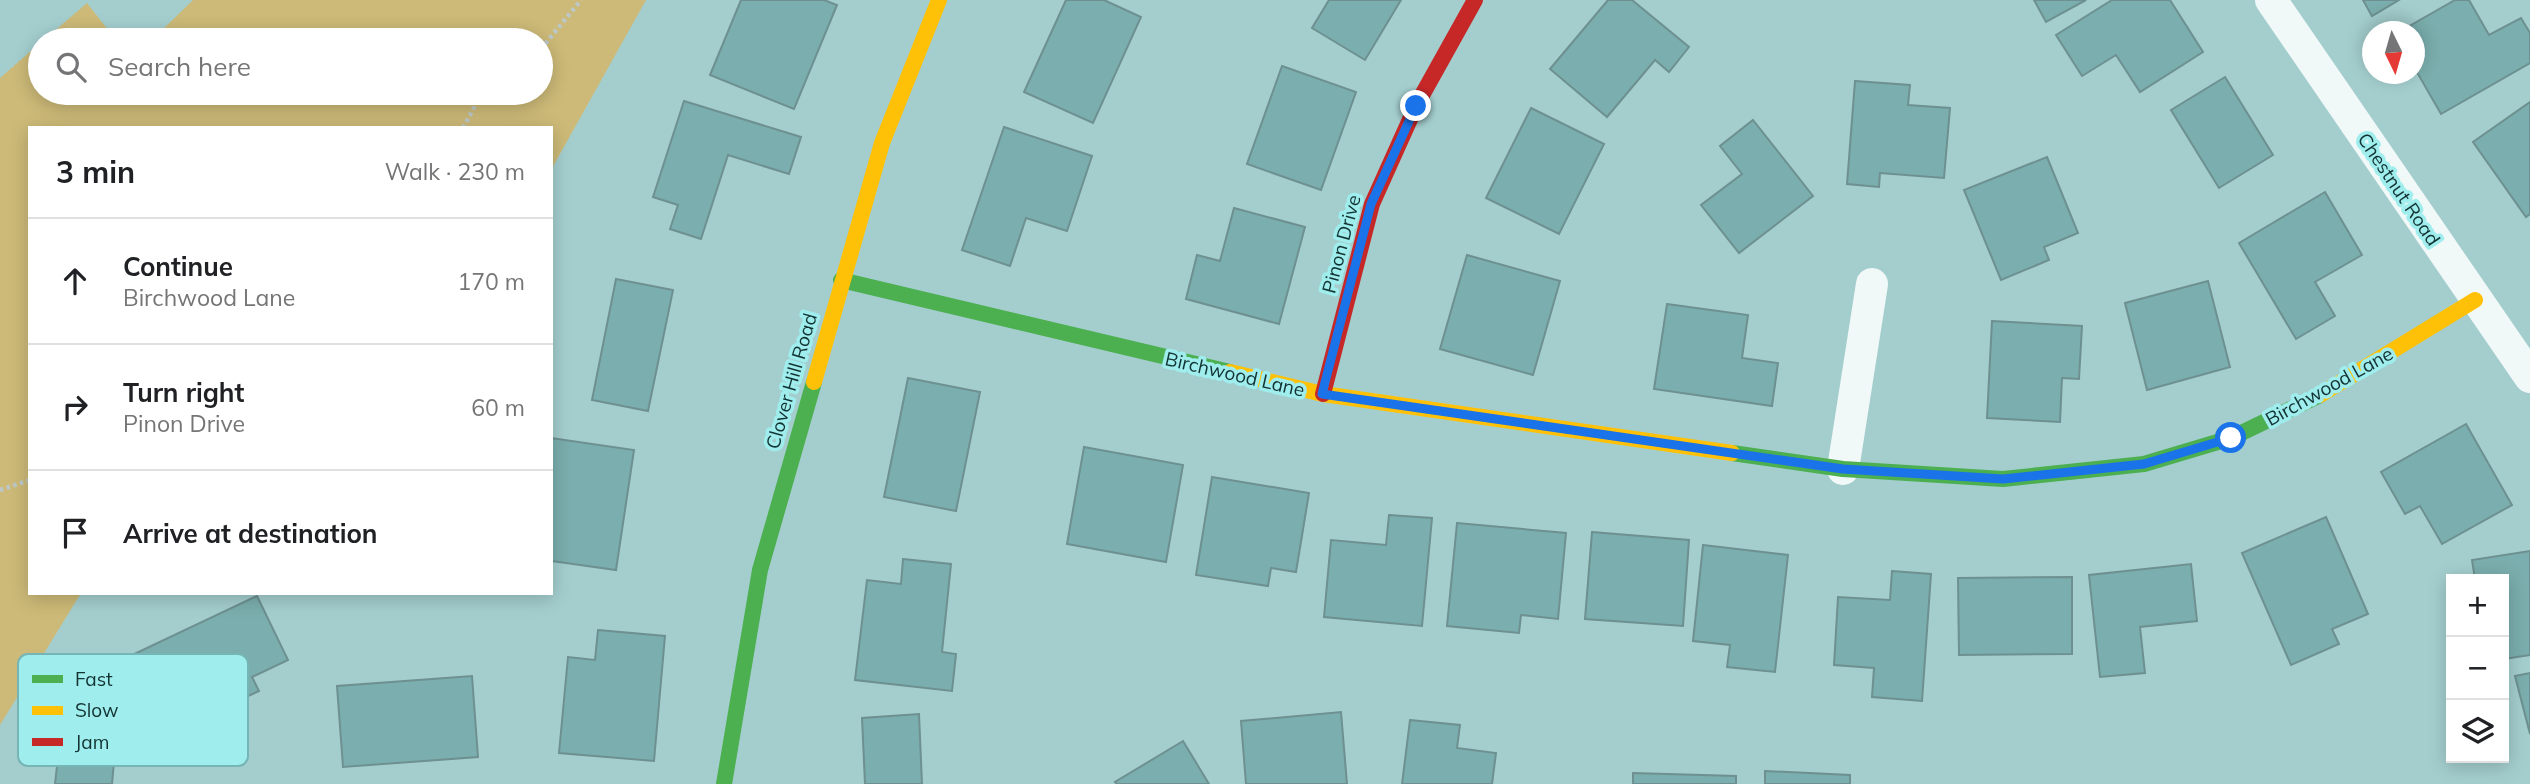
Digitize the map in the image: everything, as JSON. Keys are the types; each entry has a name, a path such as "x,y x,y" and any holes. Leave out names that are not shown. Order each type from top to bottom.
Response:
{"street":[{"name":"Clover Hill Road","path":"724,784 760,570 882,143 939,0"},
{"name":"Pinon Drive","path":"1322,394 1371,204 1416,106 1475,0"},
{"name":"Chestnut Road","path":"2271,0 2530,377"},
{"name":"Birchwood Lane","path":"841,280 1322,394 1843,469 2003,479 2144,464 2231,438 2320,395 2475,300"},
{"path":"1843,469 1872,284"}],"path":[{"path":"553,34 581,0"},
{"path":"464,126 475,105"},
{"path":"0,490 28,481"}],"shaded area":[{"path":"193,0 646,0 553,166 553,126 28,126 28,595 80,595 44,654 18,654 18,696 0,725 0,78 28,54 28,105 553,105 553,28 164,28"},
{"path":"87,3 107,28 58,28"}],"building":[{"path":"741,0 824,0 837,5 794,109 710,75"},
{"path":"1066,0 1104,0 1141,17 1093,123 1024,92"},
{"path":"1329,0 1401,0 1365,60 1312,28"},
{"path":"1608,0 1632,0 1689,47 1669,72 1655,60 1607,117 1550,69"},
{"path":"2034,0 2086,0 2046,22"},
{"path":"2112,0 2170,0 2203,52 2140,92 2116,55 2082,76 2056,35"},
{"path":"2363,0 2399,0 2372,16"},
{"path":"2455,0 2469,0 2489,35 2521,18 2530,33 2530,63 2441,114 2424,84 2425,21 2418,21"},
{"path":"1282,66 1356,92 1321,190 1247,164"},
{"path":"2225,77 2273,155 2219,188 2171,110"},
{"path":"1855,81 1910,85 1908,105 1950,108 1944,178 1880,173 1879,187 1847,184"},
{"path":"684,101 801,137 789,174 728,155 701,239 670,229 678,205 653,197"},
{"path":"2530,102 2530,214 2526,217 2473,142"},
{"path":"1531,108 1604,144 1559,234 1486,198"},
{"path":"1753,120 1813,196 1739,253 1701,205 1742,174 1720,146"},
{"path":"1004,127 1092,156 1067,231 1026,218 1010,266 962,250"},
{"path":"2047,157 2078,233 2044,247 2049,260 2001,280 1964,190"},
{"path":"2325,192 2362,255 2315,282 2335,316 2296,339 2239,243"},
{"path":"1234,208 1305,227 1279,324 1186,299 1197,255 1220,261"},
{"path":"1467,255 1560,281 1533,375 1440,349"},
{"path":"616,279 673,290 648,411 592,400"},
{"path":"2208,281 2230,367 2147,390 2125,303"},
{"path":"1667,304 1748,315 1742,358 1778,363 1772,406 1654,389"},
{"path":"1992,321 2082,326 2079,379 2062,378 2060,422 1987,418"},
{"path":"908,378 980,392 956,511 884,497"},
{"path":"2466,424 2512,505 2442,544 2420,506 2405,514 2381,472"},
{"path":"553,438 634,450 616,570 553,561"},
{"path":"1084,447 1183,465 1166,562 1067,544"},
{"path":"1212,477 1309,493 1296,572 1271,568 1268,586 1196,575"},
{"path":"1389,515 1432,518 1422,626 1324,617 1331,540 1386,545"},
{"path":"2326,517 2368,614 2332,629 2339,644 2291,665 2242,553"},
{"path":"1457,523 1566,533 1558,619 1521,615 1519,633 1447,626"},
{"path":"1592,532 1689,540 1683,626 1585,619"},
{"path":"1703,545 1788,555 1775,672 1727,667 1730,645 1693,641"},
{"path":"2530,551 2530,655 2509,658 2509,574 2474,574 2472,560"},
{"path":"903,559 951,564 942,652 956,654 952,691 855,680 867,580 901,584"},
{"path":"2191,564 2197,621 2140,627 2145,673 2100,677 2089,575"},
{"path":"1892,571 1931,574 1922,701 1872,697 1874,668 1834,665 1838,597 1890,600"},
{"path":"2072,577 2072,654 1959,655 1958,578"},
{"path":"257,596 288,660 252,677 259,691 248,696 248,654 134,654"},
{"path":"598,630 665,636 654,761 559,753 568,657 595,660"},
{"path":"2530,673 2530,734 2515,676"},
{"path":"472,676 478,757 343,767 337,686"},
{"path":"1341,712 1347,784 1246,784 1241,721"},
{"path":"919,714 922,784 865,784 862,718"},
{"path":"1410,720 1460,725 1457,748 1496,753 1492,784 1402,784"},
{"path":"1183,741 1209,784 1115,782"},
{"path":"57,766 114,766 112,784 55,784"},
{"path":"1765,771 1850,775 1850,784 1765,784"},
{"path":"1633,773 1736,776 1736,784 1633,784"}],"traffic: fast":[{"path":"841,280 1230,372"},
{"path":"724,784 760,570 814,382"},
{"path":"1732,453 1843,469 2003,479 2144,464 2231,438 2320,395"}],"traffic: slow":[{"path":"814,382 882,143 939,0"},
{"path":"2320,395 2475,300"},
{"path":"1230,372 1323,394 1732,453"}],"traffic: jam":[{"path":"1323,394 1372,204 1416,106 1475,0"}],"route":[{"path":"1416,106 1371,204 1322,394 1843,469 2003,479 2144,464 2231,438"}]}
